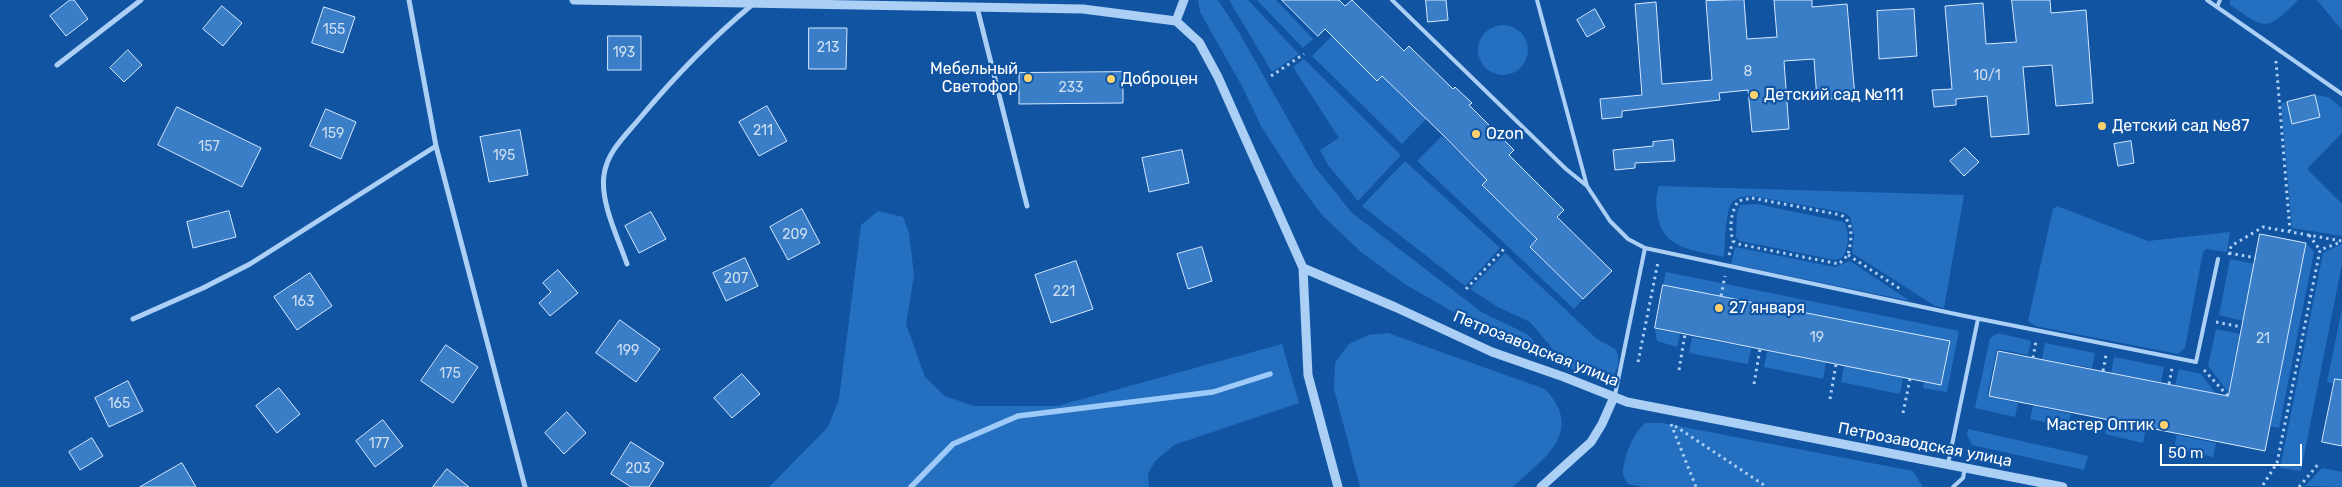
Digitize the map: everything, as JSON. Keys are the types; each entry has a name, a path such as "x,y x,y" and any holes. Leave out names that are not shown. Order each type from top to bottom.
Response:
{"street":[{"path":"58,65 141,0"},
{"path":"409,0 436,146 525,487"},
{"path":"574,0 1082,9 1176,21 1199,42 1218,77 1303,268 1308,375 1338,487"},
{"path":"1176,21 1184,0"},
{"path":"627,264 604,197 604,176 609,156 672,80 715,36 756,2"},
{"path":"976,8 1027,206"},
{"path":"133,319 204,288 250,264 436,146"},
{"name":"Петрозаводская улица","path":"1303,268 1395,306 1492,352 1640,405 2063,487"},
{"path":"1541,487 1591,442 1602,424 1614,397"}],"lane":[{"path":"1392,0 1566,169 1587,186 1610,221 1628,239 1644,248 1978,319 2196,362 2218,259"},
{"path":"1537,0 1587,186"},
{"path":"2207,0 2342,94"},
{"path":"2217,7 2220,0"},
{"path":"1614,397 1644,248"},
{"path":"1948,465 1978,319"},
{"path":"1953,487 1962,478 1965,468"}],"path":[{"path":"2275,47 2290,231"},
{"path":"1271,76 1304,54"},
{"path":"1752,198 1841,215 1847,219 1851,228 1848,255 1839,264 1738,244 1733,241 1730,232 1733,210 1738,202 1752,198"},
{"path":"2243,238 2263,226 2342,241"},
{"path":"2263,485 2277,463 2320,250 2309,235"},
{"path":"2320,250 2342,241"},
{"path":"1466,290 1505,248"},
{"path":"2229,252 2256,258"},
{"path":"1848,255 1910,295"},
{"path":"1638,362 1658,262"},
{"path":"1721,296 1727,267"},
{"path":"2214,322 2242,327"},
{"path":"1679,370 1685,334"},
{"path":"2033,358 2037,337"},
{"path":"1754,384 1760,349"},
{"path":"2103,372 2107,351"},
{"path":"1830,399 1836,364"},
{"path":"2169,384 2173,364"},
{"path":"2204,370 2228,396"},
{"path":"1903,413 1910,378"},
{"path":"1696,487 1671,423 1767,487"},
{"path":"2299,487 2320,462"}],"shaded area":[{"path":"1198,0 1217,0 1220,3 1240,34 1315,167 1352,213 1483,313 1527,334 1548,356 1503,340 1406,285 1361,252 1322,215 1293,176 1261,126 1242,86 1200,12"},
{"path":"1229,0 1248,0 1299,54 1272,72"},
{"path":"1257,0 1276,0 1313,39 1303,48"},
{"path":"2231,0 2298,0 2279,18 2265,24 2259,23 2241,13 2229,4"},
{"path":"2317,0 2342,0 2342,30"},
{"path":"1498,25 1508,25 1521,32 1528,45 1528,55 1521,68 1508,75 1498,75 1489,71 1482,64 1478,55 1478,45 1482,36 1489,29"},
{"path":"1332,36 1377,81 1382,76 1426,119 1402,144 1312,56"},
{"path":"1304,59 1401,155 1358,201 1328,165 1320,150 1339,138 1293,67"},
{"path":"2315,95 2328,97 2342,108 2342,133 2307,169 2342,204 2342,236 2292,228 2281,103 2287,102 2292,124 2320,117"},
{"path":"1442,136 1487,180 1482,186 1537,239 1530,247 1583,299 1574,309 1417,161"},
{"path":"1405,161 1500,248 1465,286 1362,206"},
{"path":"1659,186 1964,195 1944,308 1935,306 1852,253 1854,236 1850,216 1842,212 1752,196 1737,198 1730,205 1728,212 1724,257 1691,250 1672,241 1665,234 1660,225 1657,212 1656,199"},
{"path":"1757,204 1844,222 1848,240 1842,258 1835,260 1740,241 1736,237 1737,212 1741,205"},
{"path":"2057,206 2148,241 2230,232 2227,252 2206,249 2203,252 2185,348 2178,354 2035,326 2028,321 2053,209"},
{"path":"878,211 903,217 909,233 914,275 906,324 925,377 945,396 974,406 1057,406 1282,344 1299,403 1174,445 1155,461 1148,474 1149,487 769,487 828,427 839,399 861,225"},
{"path":"2306,243 2314,252 2279,428 2270,426"},
{"path":"2342,244 2342,264 2301,471 2280,468 2323,253"},
{"path":"1735,247 1835,267 1850,261 1910,301 1731,264"},
{"path":"1505,253 1597,339 1615,349 1618,355 1618,365 1615,373 1609,378 1596,379 1578,373 1567,366 1530,322 1498,307 1470,289"},
{"path":"2230,259 2255,264 2243,321 2219,315"},
{"path":"1666,272 1959,331 1947,392 1923,388 1924,381 1941,384 1949,341 1663,285"},
{"path":"2342,309 2342,385 2327,382"},
{"path":"1655,329 1680,334 1677,347 1657,341"},
{"path":"2216,329 2240,334 2228,392 2208,366"},
{"path":"1388,333 1545,389 1556,404 1561,418 1561,431 1556,443 1548,454 1513,487 1360,487 1334,389 1335,363 1349,344 1368,335"},
{"path":"1998,333 2031,341 2028,355 1997,349 1987,396 2018,403 2015,417 1975,408 1990,338"},
{"path":"1692,337 1751,348 1748,364 1689,353"},
{"path":"2045,343 2095,353 2092,368 2042,359"},
{"path":"1767,351 1826,363 1823,379 1764,367"},
{"path":"2114,357 2164,367 2161,382 2111,373"},
{"path":"1844,366 1903,378 1900,394 1841,382"},
{"path":"2179,369 2201,374 2216,394 2175,385"},
{"path":"2033,406 2071,414 2068,427 2030,419"},
{"path":"2108,421 2146,429 2143,443 2105,434"},
{"path":"1646,423 1662,423 1913,471 1923,487 1643,487 1628,484 1623,474 1625,460 1633,438"},
{"path":"1968,429 2088,456 2084,470 1972,445 1967,435"},
{"path":"2177,435 2216,443 2213,457 2174,448"},
{"path":"2322,468 2342,472 2342,487 2305,486"}],"building":[{"path":"70,0 74,0 88,19 66,36 50,16"},
{"path":"1282,0 1339,0 1345,6 1352,0 1404,51 1409,46 1453,89 1455,87 1472,103 1469,105 1514,150 1509,155 1564,210 1557,217 1612,271 1583,299 1530,247 1537,239 1482,185 1487,180 1443,135 1382,76 1377,81 1325,29 1318,36"},
{"path":"1426,0 1446,0 1448,20 1428,22"},
{"path":"1744,0 1747,39 1777,37 1774,0 1812,0 1812,7 1847,4 1855,97 1817,100 1814,59 1784,61 1789,129 1752,132 1748,90 1719,93 1720,100 1622,111 1622,117 1602,119 1600,99 1642,95 1635,4 1656,2 1662,84 1712,80 1706,1"},
{"path":"2012,0 2050,0 2051,13 2086,10 2093,103 2056,106 2052,65 2023,67 2029,134 1991,137 1987,96 1956,99 1956,105 1934,107 1932,90 1952,89 1945,6 1983,3 1986,44 2016,42"},
{"path":"222,6 242,23 223,46 203,29"},
{"path":"324,7 355,17 343,53 312,43"},
{"path":"1595,9 1605,27 1587,37 1577,20"},
{"path":"1914,9 1917,56 1879,59 1877,11"},
{"path":"809,28 847,28 846,69 809,69"},
{"path":"608,36 641,36 641,70 608,70"},
{"path":"128,50 142,65 124,82 110,68"},
{"path":"1123,72 1123,103 1019,104 1019,73"},
{"path":"2315,95 2320,117 2292,124 2287,102"},
{"path":"767,106 787,141 759,156 739,122"},
{"path":"177,107 261,148 242,187 158,145"},
{"path":"326,109 356,122 341,159 310,146"},
{"path":"520,130 528,175 489,182 480,137"},
{"path":"1673,140 1675,161 1635,163 1635,168 1615,170 1613,150 1653,146 1653,142"},
{"path":"2131,141 2134,163 2118,166 2114,144"},
{"path":"1965,148 1979,162 1964,176 1950,161"},
{"path":"1182,150 1189,183 1149,192 1142,158"},
{"path":"802,209 820,243 788,260 770,227"},
{"path":"229,211 236,237 193,248 187,222"},
{"path":"651,212 666,239 639,253 625,226"},
{"path":"2260,234 2306,243 2265,451 1989,396 1998,351 2228,396"},
{"path":"1202,247 1212,281 1188,289 1177,254"},
{"path":"745,258 758,286 726,301 713,273"},
{"path":"1076,261 1093,309 1051,323 1035,275"},
{"path":"558,270 578,293 550,316 539,303 551,292 543,283"},
{"path":"310,273 332,306 297,330 274,297"},
{"path":"1663,285 1950,341 1941,385 1655,328"},
{"path":"620,320 660,349 636,382 596,353"},
{"path":"446,345 478,367 453,403 421,381"},
{"path":"742,374 760,394 732,418 714,398"},
{"path":"2335,379 2342,380 2342,446 2322,442"},
{"path":"128,381 143,411 109,427 95,398"},
{"path":"279,388 300,414 277,433 256,406"},
{"path":"567,412 586,433 564,454 545,433"},
{"path":"383,420 403,446 375,467 356,441"},
{"path":"92,438 103,456 80,470 69,452"},
{"path":"631,442 664,463 649,487 631,487 611,474"},
{"path":"182,463 196,487 140,487"},
{"path":"447,469 469,487 433,487"}],"waterway":[{"path":"911,487 953,444 1018,416 1213,392 1270,374"}],"place":[{"name":"Мебельный Светофор","path":"1028,78"},
{"name":"Доброцен","path":"1111,79"},
{"name":"Детский сад №111","path":"1754,95"},
{"name":"Детский сад №87","path":"2102,126"},
{"name":"Ozon","path":"1476,134"},
{"name":"27 января","path":"1719,308"},
{"name":"Мастер Оптик","path":"2164,425"}]}
